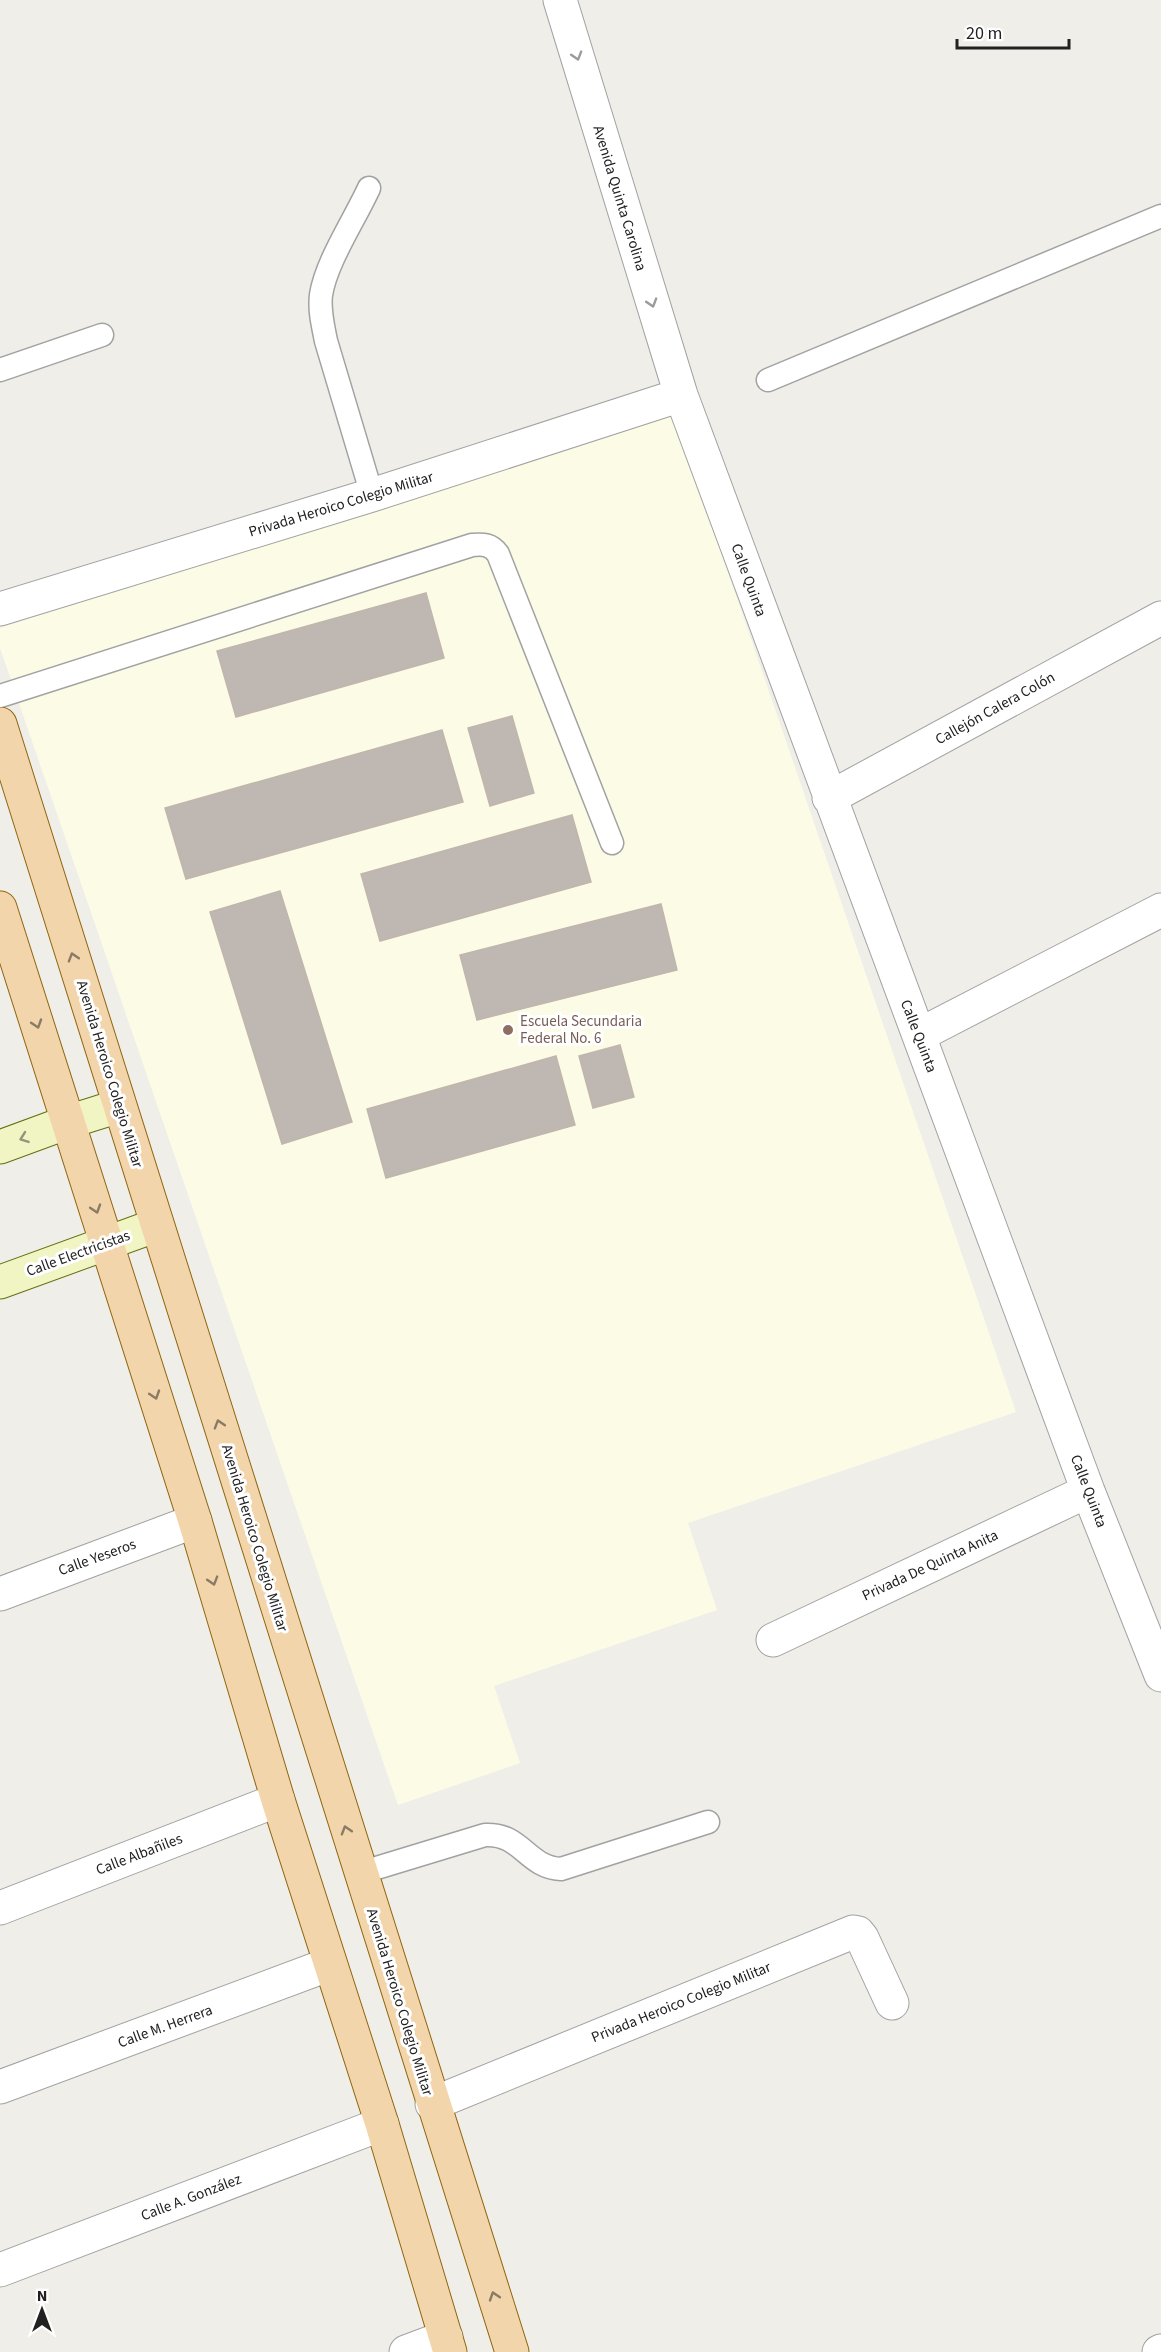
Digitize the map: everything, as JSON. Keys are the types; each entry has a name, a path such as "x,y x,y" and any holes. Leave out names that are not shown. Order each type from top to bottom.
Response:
{"main road":[{"name":"Avenida Heroico Colegio Militar","path":"0,724 432,2104 512,2352"},
{"path":"0,908 195,1521 278,1800 382,2124 448,2345"}],"street":[{"name":"Avenida Quinta Carolina","path":"560,0 681,395"},
{"name":"Privada Heroico Colegio Militar","path":"0,609 372,495 681,395"},
{"name":"Calle Quinta","path":"681,395 1088,1491 1161,1675"},
{"name":"Callejón Calera Colón","path":"829,798 1161,618"},
{"path":"919,1035 1161,910"},
{"path":"0,1147 119,1106"},
{"name":"Calle Electricistas","path":"0,1282 157,1225"},
{"name":"Privada De Quinta Anita","path":"773,1640 1088,1491"},
{"name":"Calle Yeseros","path":"0,1594 195,1521"},
{"name":"Calle Albañiles","path":"0,1908 278,1800"},
{"name":"Privada Heroico Colegio Militar","path":"432,2104 853,1932 858,1933 862,1938 892,2002"},
{"name":"Calle M. Herrera","path":"0,2087 330,1964"},
{"name":"Calle A. González","path":"0,2270 382,2124"},
{"path":"406,2352 448,2345"}],"lane":[{"path":"369,188 327,275 321,296 326,341 372,495"},
{"path":"768,380 1161,216"},
{"path":"0,370 102,335"},
{"path":"0,696 472,545 483,544 493,548 498,554 612,843"},
{"path":"360,1873 485,1835 496,1834 506,1836 541,1864 550,1868 569,1868 708,1822"}],"shaded area":[{"name":"Escuela Secundaria Federal No. 6","path":"669,400 1016,1412 688,1523 717,1610 494,1686 520,1763 398,1805 0,648 0,628"}],"building":[{"path":"426,593 444,658 236,717 217,651"},
{"path":"512,716 534,793 490,806 468,728"},
{"path":"442,730 463,802 186,879 165,808"},
{"path":"572,815 591,882 380,941 361,874"},
{"path":"280,891 352,1122 282,1144 210,912"},
{"name":"Escuela Secundaria Federal No. 6","path":"661,904 677,970 477,1020 460,955"},
{"name":"Escuela Secundaria Federal No. 6","path":"620,1045 634,1097 593,1108 579,1056"},
{"name":"Escuela Secundaria Federal No. 6","path":"556,1056 575,1125 386,1178 367,1109"}],"place":[{"name":"Escuela Secundaria Federal No. 6","path":"508,1030"}]}
